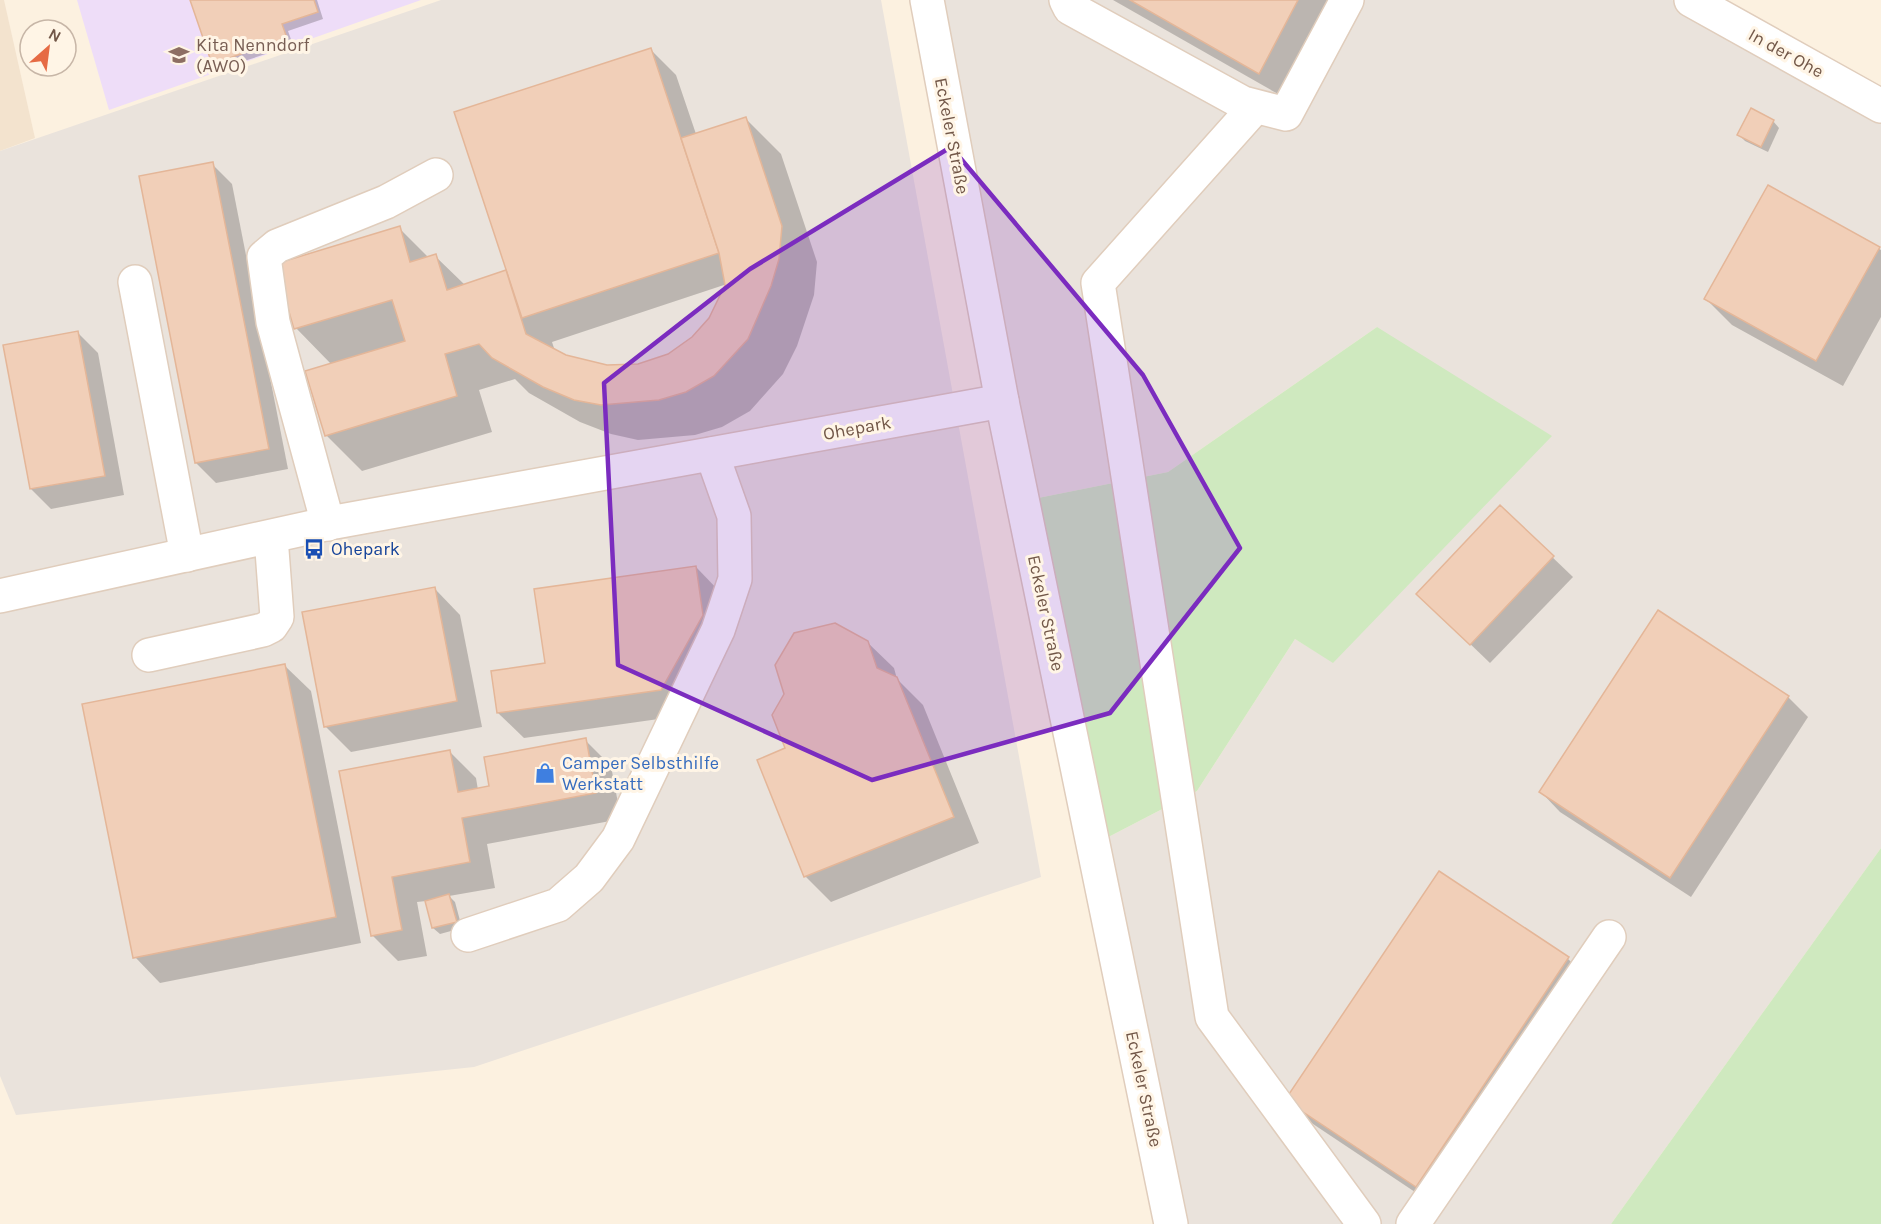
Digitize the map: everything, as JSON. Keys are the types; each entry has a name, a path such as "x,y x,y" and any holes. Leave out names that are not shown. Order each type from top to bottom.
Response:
{"street":[{"name":"Eckeler Straße","path":"927,0 1002,401 1172,1224"},
{"path":"1066,0 1070,8 1243,103 1286,114 1347,0"},
{"name":"In der Ohe","path":"1691,0 1881,106"},
{"path":"1255,107 1098,284 1212,1017 1364,1224"},
{"path":"328,524 273,322 264,257 277,246 376,206 436,175"},
{"path":"135,282 187,555"},
{"name":"Ohepark","path":"0,596 328,524 1002,401"},
{"path":"468,935 558,905 589,878 618,839 718,630 735,579 734,516 712,454"},
{"path":"150,655 263,630 271,626 277,617 271,537"},
{"path":"1413,1224 1609,937"}],"highlighted area":[{"path":"951,147 1143,375 1240,548 1110,713 872,780 618,665 604,383 750,269"}],"shaded area":[{"path":"0,0 4,0 18,62 18,78 22,78 35,138 0,151"},
{"name":"Kita Nenndorf (AWO)","path":"77,0 421,0 109,110"},
{"name":"Ohepark","path":"441,0 881,0 1041,877 474,1067 16,1115 0,1076 0,151"},
{"path":"942,0 1672,0 1881,114 1881,848 1611,1224 1171,1224 1093,845 1197,791 1295,639 1333,662 1377,327 1168,472 1023,501"}],"green space":[{"path":"1377,327 1552,436 1333,663 1295,639 1197,791 1093,845 1023,501 1168,472"},
{"path":"1881,848 1881,1224 1611,1224"}],"building":[{"path":"190,0 314,0 318,12 282,24 287,38 212,64"},
{"path":"1130,0 1298,0 1259,74"},
{"path":"651,48 719,253 522,318 454,112"},
{"path":"1751,108 1774,120 1761,147 1737,135"},
{"path":"746,117 782,226 779,259 771,286 748,339 714,376 686,392 659,400 601,405 574,400 543,387 492,358 479,344 445,354 457,396 325,436 305,371 405,341 392,300 294,329 275,264 400,226 410,262 436,254 447,290 506,270 526,334 566,355 607,365 638,364 668,354 692,337 709,318 725,285 719,253 681,138"},
{"path":"213,162 269,449 195,463 139,176"},
{"path":"1768,185 1880,247 1816,361 1704,299"},
{"path":"78,331 105,476 30,489 3,345"},
{"path":"1500,505 1554,556 1470,645 1416,594"},
{"path":"696,566 703,615 661,690 497,713 491,671 545,663 534,589"},
{"path":"435,587 457,701 324,727 302,612"},
{"path":"1658,610 1789,696 1670,878 1539,792"},
{"path":"835,623 868,641 877,668 897,677 954,817 804,877 757,760 785,748 772,715 784,694 775,665 794,633"},
{"path":"285,664 336,917 133,958 82,704"},
{"path":"586,738 596,793 462,818 470,862 392,877 402,930 371,936 339,771 450,750 458,792 489,786 484,757"},
{"path":"1439,871 1569,957 1416,1187 1285,1100"},
{"path":"449,894 457,922 432,928 425,901"}],"place":[{"name":"Kita Nenndorf (AWO)","path":"179,55"},
{"name":"Ohepark","path":"314,549"},
{"name":"Camper Selbsthilfe Werkstatt","path":"545,773"}]}
